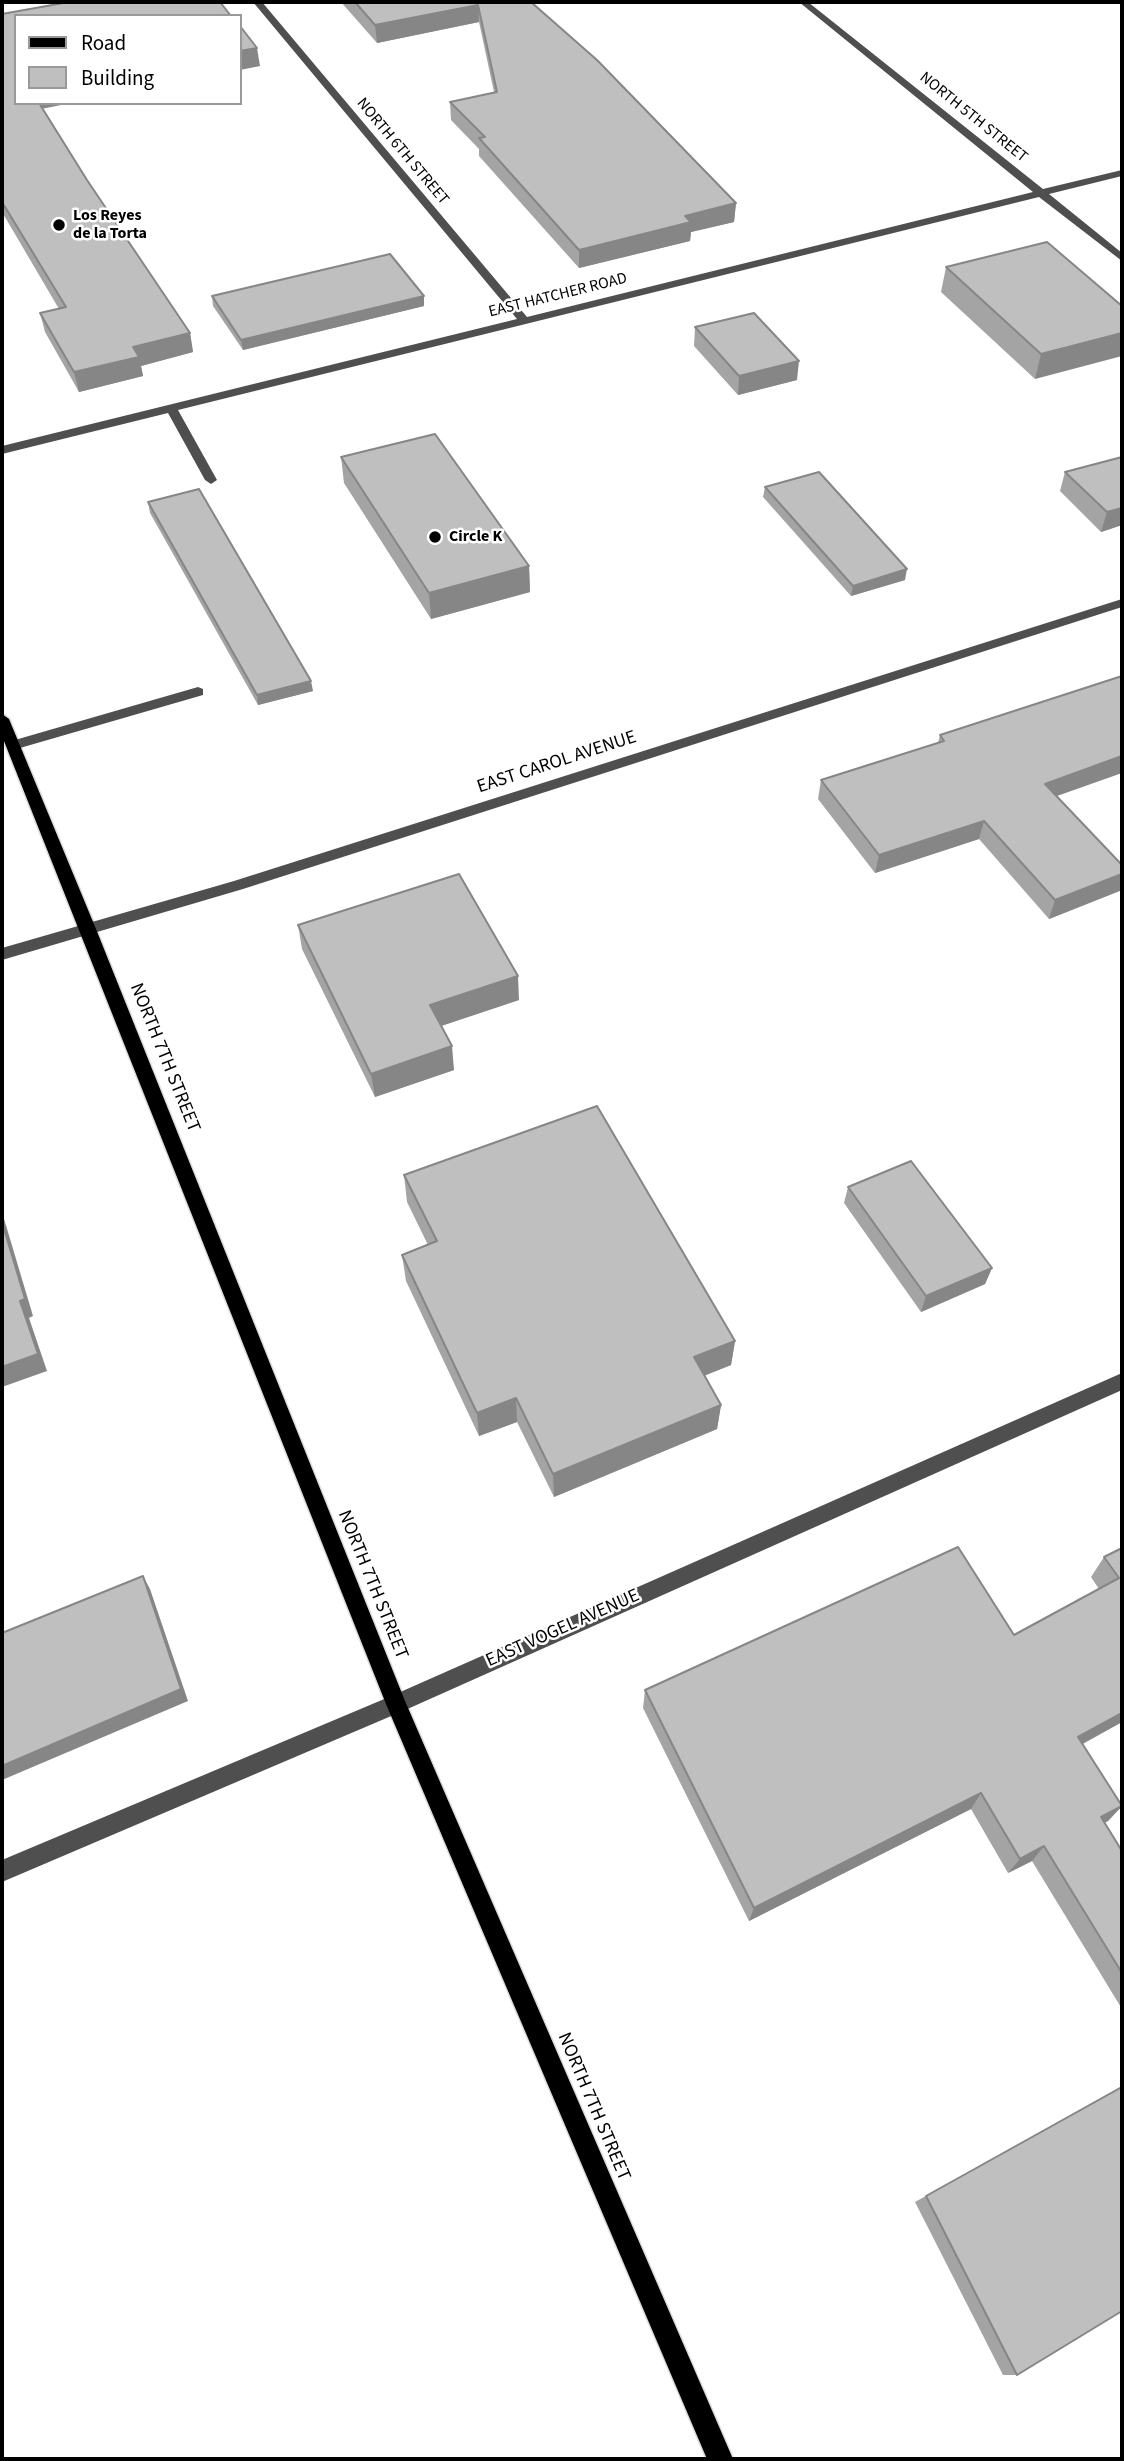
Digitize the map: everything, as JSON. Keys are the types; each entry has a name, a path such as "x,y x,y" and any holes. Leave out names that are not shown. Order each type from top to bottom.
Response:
{"main road":[{"name":"NORTH 7TH STREET","path":"2,719 396,1704 720,2459"}],"street":[{"name":"NORTH 6TH STREET","path":"257,2 524,321"},
{"name":"NORTH 5TH STREET","path":"803,2 1122,258"},
{"name":"EAST HATCHER ROAD","path":"2,450 1122,173"},
{"path":"171,408 211,481"},
{"name":"EAST CAROL AVENUE","path":"2,954 238,885 1122,603"},
{"path":"13,745 198,692"},
{"name":"EAST VOGEL AVENUE","path":"2,1871 396,1704 1122,1381"}],"building":[{"path":"69,2 220,2 229,14 14,14 14,105 40,105 190,333 133,347 139,357 74,372 40,313 66,307 2,202 2,14"},
{"path":"355,2 531,2 597,60 736,203 685,216 691,222 579,250 479,138 485,137 450,102 497,92 478,5 375,25"},
{"path":"242,29 257,48 242,51"},
{"path":"1047,242 1122,306 1122,333 1041,354 946,267"},
{"path":"390,254 424,296 241,340 212,296"},
{"path":"754,313 799,361 739,376 695,327"},
{"name":"Circle K","path":"435,434 529,566 429,593 341,457"},
{"path":"1122,457 1122,508 1107,512 1065,472"},
{"path":"819,472 907,569 853,586 765,487"},
{"path":"199,489 311,681 257,695 148,502"},
{"path":"1122,676 1122,756 1045,784 1122,865 1122,874 1055,900 984,821 879,855 821,780 944,741 940,735"},
{"path":"459,874 518,976 430,1005 452,1046 371,1074 298,925"},
{"path":"597,1106 735,1341 694,1357 721,1405 553,1474 516,1398 477,1413 402,1255 437,1241 404,1175"},
{"path":"911,1161 992,1268 926,1296 848,1187"},
{"path":"2,1222 25,1299 20,1301 38,1354 2,1367"},
{"path":"958,1547 1014,1635 1119,1578 1104,1557 1122,1548 1122,1713 1078,1737 1122,1806 1101,1817 1122,1851 1122,1973 1044,1846 1020,1859 981,1793 754,1908 645,1690"},
{"path":"143,1576 181,1689 2,1766 2,1633"},
{"path":"1122,2087 1122,2311 1017,2375 926,2196"}],"place":[{"name":"Los Reyes de la Torta","path":"59,225"},
{"name":"Circle K","path":"435,537"}]}
